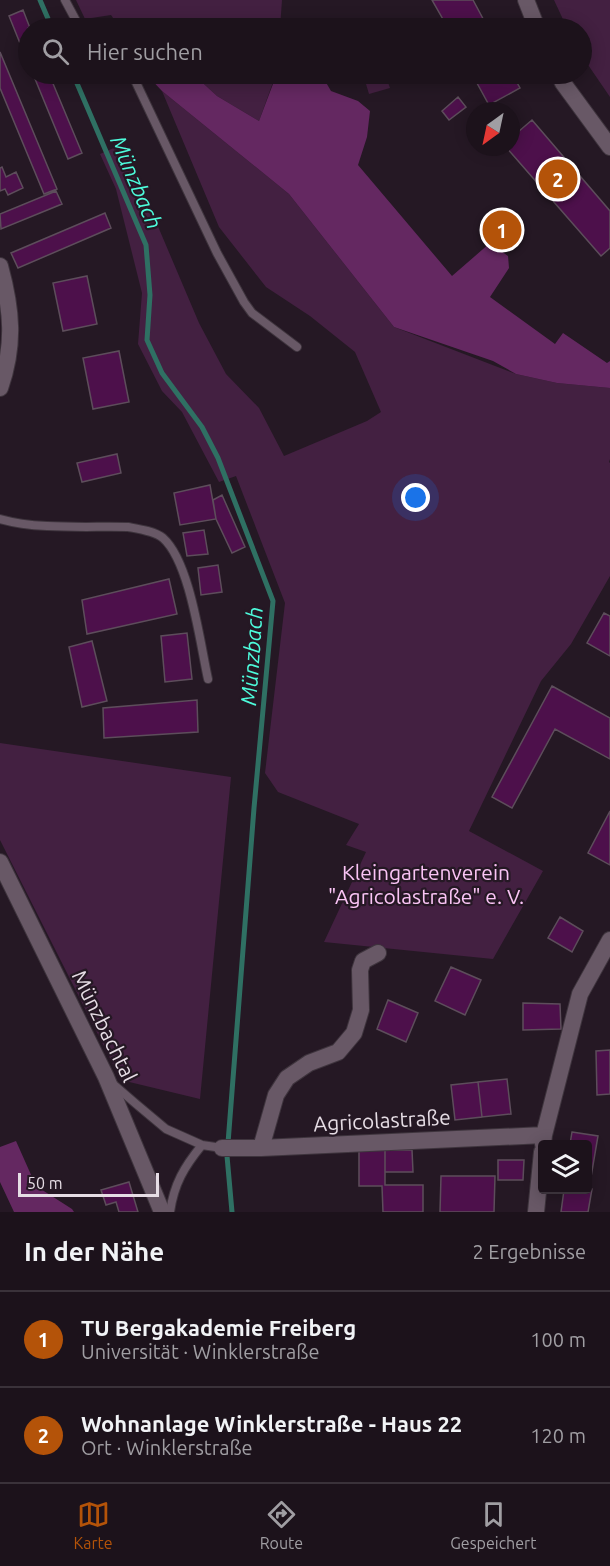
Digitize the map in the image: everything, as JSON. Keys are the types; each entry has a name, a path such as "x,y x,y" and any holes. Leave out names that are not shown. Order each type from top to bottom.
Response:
{"street":[{"path":"526,0 533,18"},
{"path":"564,84 610,147"},
{"path":"0,266 10,318 11,337 0,388"},
{"name":"Münzbachtal","path":"0,862 106,1077 162,1212"},
{"path":"544,1140 580,994 610,940"},
{"path":"261,1148 276,1095 287,1078 309,1063 338,1052 354,1033 361,1010 360,970 363,961 378,953"},
{"name":"Agricolastraße","path":"222,1148 538,1144"},
{"path":"536,1212 538,1193"}],"lane":[{"path":"65,0 75,18"},
{"path":"137,84 217,253 244,302 252,313 297,348"},
{"path":"0,519 39,526 128,527 143,529 162,537 173,551 189,587 207,678"},
{"path":"106,1077 166,1128 202,1146 222,1148"},
{"path":"170,1212 172,1198 185,1166 202,1146"}],"green space":[{"path":"76,0 282,0 281,18 113,18 111,15 85,18"},
{"path":"554,0 610,0 610,97 592,71 592,18 562,18"},
{"path":"204,84 272,84 259,121 217,96"},
{"path":"366,84 389,84 390,88 369,94"},
{"name":"Kleingartenverein \"Agricolastraße\" e. V.","path":"162,91 289,194 394,327 516,374 557,383 610,388 610,576 571,644 541,681 469,831 543,871 493,959 324,942 366,852 346,845 359,824 278,792 265,773 285,603 236,476 219,482 182,412 162,391 138,344 142,293 116,189 100,154 123,144 199,323 226,374 259,408 284,456 367,421 381,412 355,352 310,316 266,287 219,227"},
{"path":"0,743 231,777 200,1099 121,1080 0,840"}],"shaded area":[{"path":"155,84 204,84 217,96 259,121 273,84 327,84 331,91 358,101 370,111 367,137 358,165 452,276 490,243 508,256 509,268 490,297 555,344 563,333 607,363 610,361 610,388 557,383 516,374 493,361 394,327 289,194"},
{"path":"16,1141 36,1186 74,1212 14,1212 0,1182 0,1147"}],"building":[{"path":"432,0 473,0 483,18 442,18"},
{"path":"23,10 26,18 18,18 18,38 9,16"},
{"path":"0,52 57,189 44,194 0,88"},
{"path":"37,84 53,84 82,153 68,159"},
{"path":"477,84 518,84 520,88 494,102 487,102"},
{"path":"458,97 466,107 449,120 442,111"},
{"path":"532,120 610,211 610,248 601,256 514,156 520,156 520,130"},
{"path":"2,167 6,177 16,172 23,188 8,195 5,189 0,191 0,168"},
{"path":"56,191 62,204 1,229 0,214"},
{"path":"105,213 111,228 18,268 11,253"},
{"path":"87,276 97,324 63,331 53,283"},
{"path":"119,351 129,402 93,409 83,358"},
{"path":"117,454 121,473 82,482 77,463"},
{"path":"210,485 216,519 180,525 174,493"},
{"path":"222,495 245,547 232,553 216,519 213,500"},
{"path":"204,530 208,554 187,556 183,533"},
{"path":"218,565 222,592 201,595 198,568"},
{"path":"169,579 177,614 87,634 82,600"},
{"path":"604,613 610,616 610,656 587,643"},
{"path":"187,633 192,679 165,682 161,636"},
{"path":"92,641 107,701 82,707 69,647"},
{"path":"552,686 610,718 610,759 555,729 512,808 492,797"},
{"path":"197,700 198,732 104,738 103,708"},
{"path":"610,811 610,865 588,853"},
{"path":"560,917 583,931 572,952 548,938"},
{"path":"451,967 481,980 465,1015 435,1001"},
{"path":"388,1000 418,1013 406,1042 377,1029"},
{"path":"523,1003 560,1004 561,1029 523,1030"},
{"path":"610,1050 610,1094 597,1095 596,1051"},
{"path":"507,1079 511,1114 482,1117 478,1082"},
{"path":"478,1082 482,1117 455,1120 451,1085"},
{"path":"572,1132 598,1136 592,1171 592,1140 571,1140"},
{"path":"359,1150 385,1150 385,1185 423,1185 423,1212 383,1212 382,1186 359,1186"},
{"path":"385,1150 412,1150 413,1172 385,1172"},
{"path":"498,1160 524,1160 523,1180 498,1180"},
{"path":"441,1176 495,1176 494,1212 440,1212"},
{"path":"129,1182 138,1212 119,1212 116,1202 106,1205 101,1190"},
{"path":"563,1194 591,1194 588,1212 561,1212"}],"waterway":[{"name":"Münzbach","path":"40,0 48,18"},
{"name":"Münzbach","path":"77,84 146,245 150,295 147,340 162,373 202,427 218,458 273,601 254,808 227,1156 232,1212"}],"place":[{"name":"Wohnanlage Winklerstraße - Haus 22","path":"558,179"},
{"name":"TU Bergakademie Freiberg","path":"502,230"}]}
